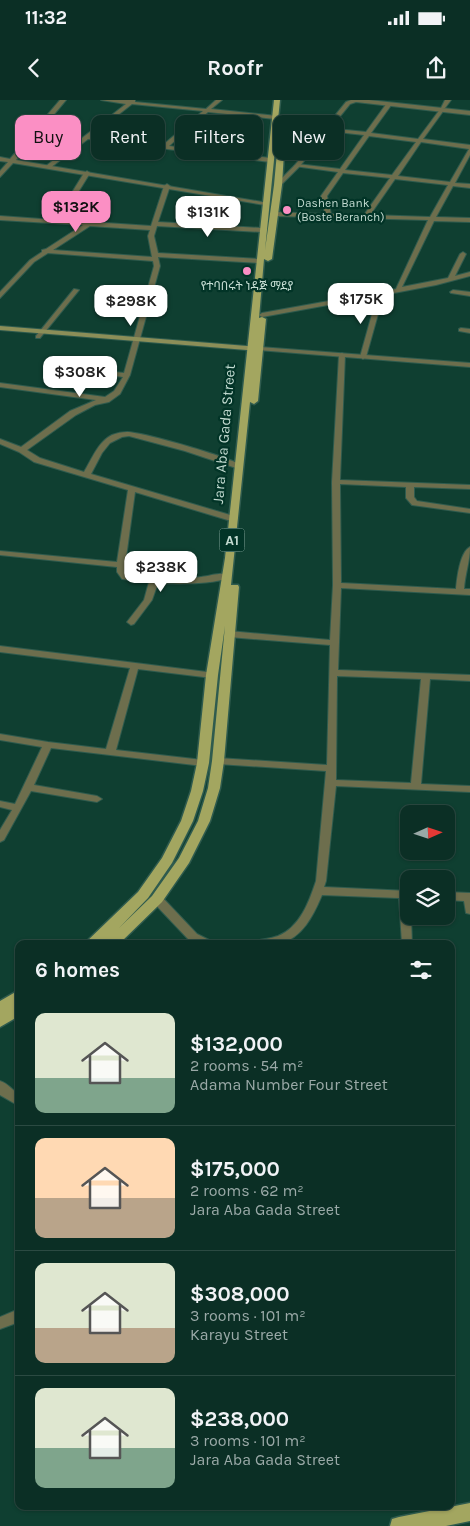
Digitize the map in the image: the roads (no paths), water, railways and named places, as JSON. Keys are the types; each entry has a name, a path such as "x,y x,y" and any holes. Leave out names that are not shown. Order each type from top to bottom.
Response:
{"main road":[{"name":"Jara Aba Gada Street","path":"275,115 277,100"},
{"name":"Jara Aba Gada Street","path":"97,940 143,895 167,860 187,820 197,791 203,763 212,675 227,576 239,466 262,315 278,185 285,100"},
{"name":"Jara Aba Gada Street","path":"114,940 157,899 184,860 204,821 214,788 255,351 259,261 273,134"},
{"path":"0,328 40,334 255,351"},
{"path":"0,334 40,334"},
{"path":"0,1008 15,998"},
{"path":"0,1021 15,1012"},
{"path":"399,1526 470,1512"}],"street":[{"path":"0,175 63,100"},
{"path":"104,100 132,101 273,116"},
{"path":"165,146 219,100"},
{"path":"338,115 348,102 356,100 388,101 470,111"},
{"path":"366,217 448,100"},
{"path":"48,167 132,101"},
{"path":"328,216 324,196 340,171 369,134 388,101"},
{"path":"344,131 470,148 432,219 398,290"},
{"path":"86,138 91,139"},
{"path":"165,147 270,160"},
{"path":"0,159 265,203"},
{"path":"278,185 301,160"},
{"path":"296,166 470,186"},
{"path":"58,222 87,173"},
{"path":"22,450 73,414 93,403 106,400 117,392 127,375 157,266 151,236 167,186"},
{"path":"273,214 470,220"},
{"path":"0,218 90,224 262,230"},
{"path":"0,296 32,261 44,251 90,224"},
{"path":"44,251 259,261"},
{"path":"450,280 463,254"},
{"path":"262,315 450,280 470,274"},
{"path":"40,334 76,290"},
{"path":"453,292 470,294"},
{"path":"363,357 377,307 375,294"},
{"path":"461,330 470,331"},
{"path":"255,351 342,355 470,366"},
{"path":"284,940 296,930 318,891 331,783 337,585 336,482 342,355"},
{"path":"66,367 127,375"},
{"path":"0,385 106,400"},
{"path":"86,475 109,438 120,434 129,434 188,449 239,466"},
{"path":"0,441 22,450 37,460 234,519"},
{"path":"336,482 470,487"},
{"path":"410,485 410,498 415,503 470,511"},
{"path":"132,489 121,565 121,572 125,577 154,581 206,580 227,576"},
{"path":"460,591 461,573 470,549"},
{"path":"0,553 121,565"},
{"path":"131,622 148,600 154,581"},
{"path":"337,585 470,592"},
{"path":"228,634 334,643"},
{"path":"0,649 212,675"},
{"path":"110,753 135,665"},
{"path":"333,673 470,678"},
{"path":"416,787 426,676"},
{"path":"0,737 110,753 203,763"},
{"path":"0,838 29,787 48,745"},
{"path":"218,761 331,768"},
{"path":"331,783 470,789"},
{"path":"29,787 97,799"},
{"path":"0,804 18,808"},
{"path":"318,891 400,895"},
{"path":"455,896 469,897 470,910"},
{"path":"157,899 192,937 198,940"},
{"path":"407,925 407,940"},
{"path":"0,1086 4,1092 15,1099"},
{"path":"0,1323 15,1317"}],"place":[{"name":"Dashen Bank (Boste Beranch)","path":"287,210"},
{"name":"የተባበሩት ነዳጅ ማደያ","path":"247,271"}]}
